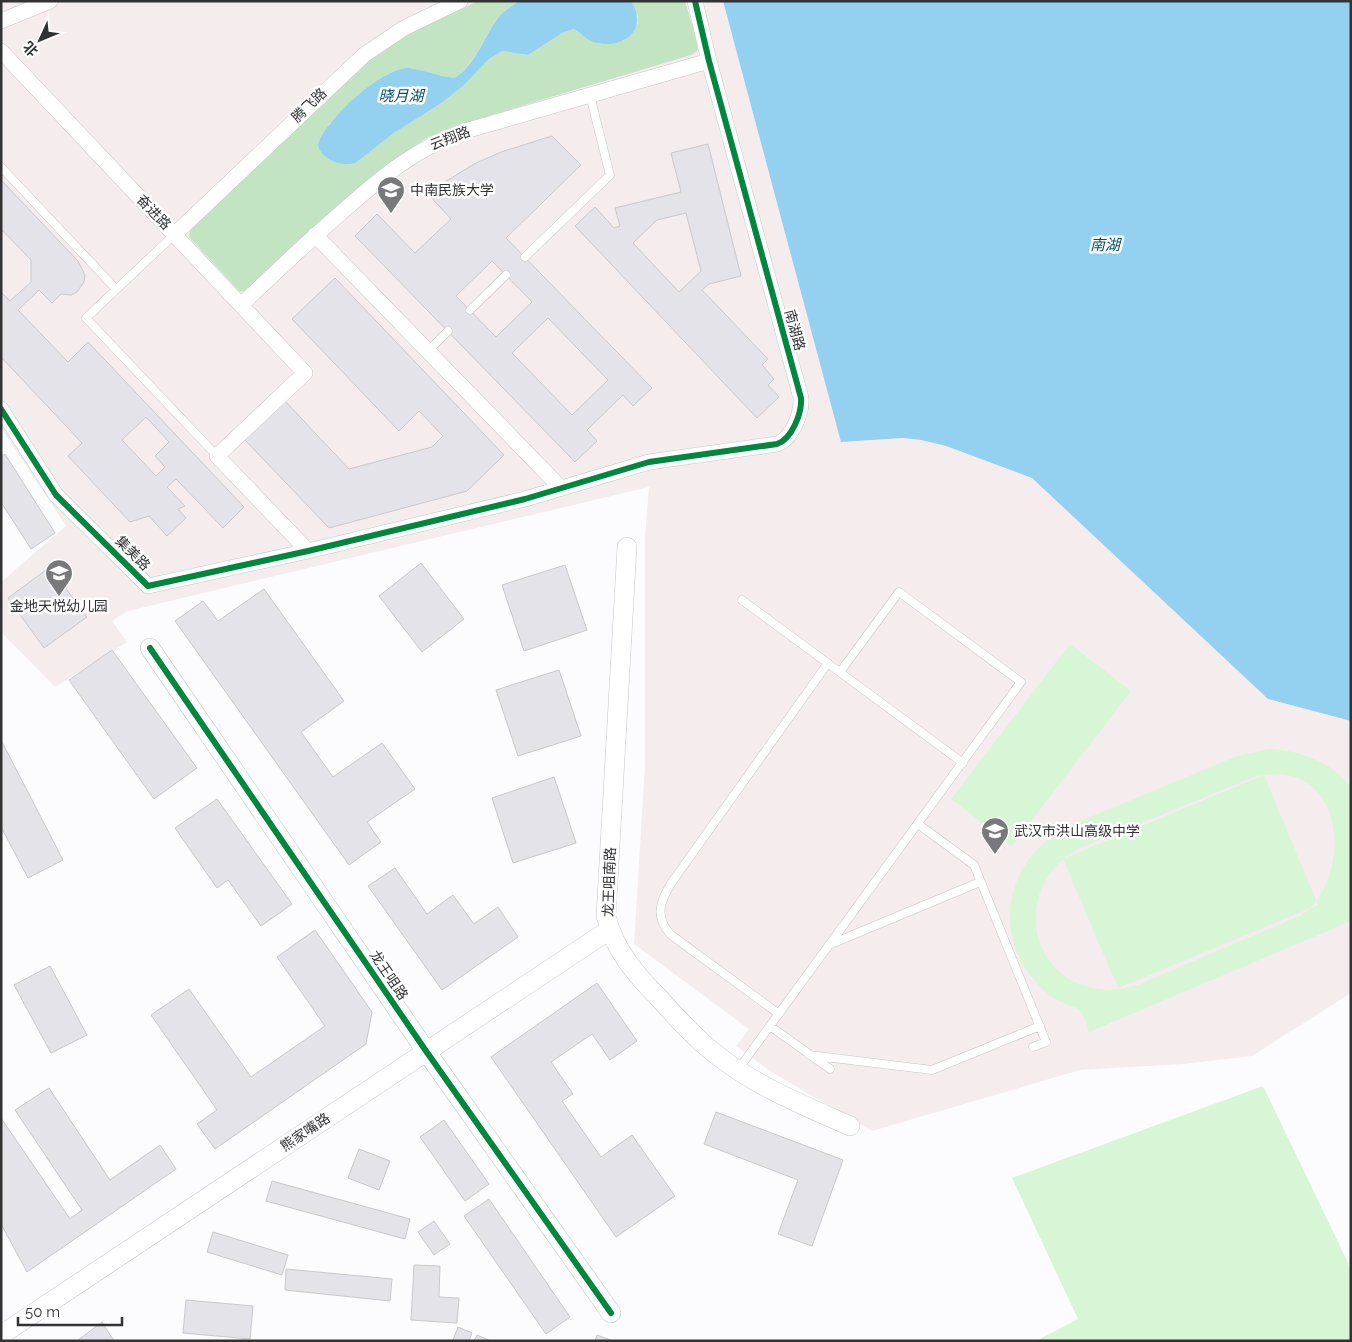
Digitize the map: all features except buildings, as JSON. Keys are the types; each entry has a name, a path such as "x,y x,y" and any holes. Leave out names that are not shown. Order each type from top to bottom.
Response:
{"street":[{"path":"1,21 50,1"},
{"name":"腾飞路","path":"175,234 364,54 404,28 460,1"},
{"name":"南湖路","path":"308,551 525,499 649,462 777,444 788,437 800,410 801,398 709,61 695,1"},
{"name":"奋进路","path":"1,51 305,373 217,456"},
{"name":"云翔路","path":"241,305 315,235 392,168 433,144 464,131 709,61"},
{"path":"315,235 560,487"},
{"name":"集美路","path":"1,409 56,495 148,586 308,551"},
{"path":"217,456 308,551"},
{"name":"龙王咀南路","path":"627,547 606,916 609,930 618,948 639,978 692,1034 738,1070 796,1102 850,1126"},
{"name":"龙王咀路","path":"150,648 426,1051 611,1313"},
{"name":"熊家嘴路","path":"1,1335 609,930"}],"lane":[{"path":"525,257 610,175 590,95"},
{"path":"1,168 116,289"},
{"path":"175,234 86,318 217,456"},
{"path":"470,310 506,275"},
{"path":"428,351 448,332"},
{"path":"738,1070 1022,682 899,592 840,672"},
{"path":"742,600 962,763"},
{"path":"779,1014 671,935 663,923 659,909 662,896 828,663"},
{"path":"918,824 974,865 1046,1042 1033,1047"},
{"path":"829,945 980,882"},
{"path":"770,1026 830,1069"},
{"path":"810,1055 932,1070 1040,1026"}],"shaded area":[{"path":"1,1 723,1 842,442 903,438 921,440 946,446 1032,478 1268,699 1351,721 1351,993 1252,1056 1183,1064 1080,1070 872,1131 770,1071 736,1046 749,1029 634,944 645,766 645,537 649,487 128,611 112,621 127,642 55,687 1,632 1,582 66,526 1,428"}],"green space":[{"path":"478,1 519,1 498,18 474,58 456,77 408,68 387,74 344,108 328,125 357,162 394,133 440,104 463,86 489,59 502,51 528,55 564,32 574,29 588,39 623,41 638,23 638,16 631,1 685,1 698,45 697,51 691,55 455,126 425,139 385,166 250,290 240,292 189,237 191,227 359,68 401,39"},
{"path":"1070,644 1131,691 1012,846 951,799"},
{"path":"1269,749 1292,752 1324,764 1334,770 1351,787 1351,921 1089,1032 1080,1011 1052,997 1036,982 1021,962 1013,940 1010,918 1012,896 1020,875 1032,856 1048,839 1069,826 1237,756","holes":["1264,775 1292,776 1312,787 1326,805 1333,827 1334,852 1329,876 1316,900 1318,905 1307,909 1302,915 1138,985 1109,990 1099,989 1074,981 1055,967 1042,949 1036,927 1037,904 1044,883 1063,859 1080,848 1257,776"]},
{"path":"1264,775 1316,900 1307,909 1118,988 1063,860"},
{"path":"1263,1086 1351,1269 1351,1341 1036,1341 1078,1319 1012,1178"}],"water":[{"name":"晓月湖","path":"519,1 631,1 636,11 637,21 635,29 630,36 623,41 614,43 604,44 591,41 574,29 564,32 528,55 502,51 489,59 463,86 440,104 394,133 357,162 352,164 340,163 328,159 320,150 318,145 331,122 356,97 384,77 397,70 408,68 447,77 456,77 463,72 474,58 500,15"},
{"name":"南湖","path":"723,1 1351,1 1351,721 1268,699 1032,478 946,446 921,440 903,438 841,442"}],"cycle path":[{"path":"1,409 56,495 148,586 308,551 525,499 649,462 777,444 787,437 795,425 800,411 801,398 709,61 695,1"},
{"path":"150,648 426,1051 611,1313"}],"place":[{"name":"中南民族大学","path":"391,214"},
{"name":"金地天悦幼儿园","path":"59,597"},
{"name":"武汉市洪山高级中学","path":"995,855"}]}
